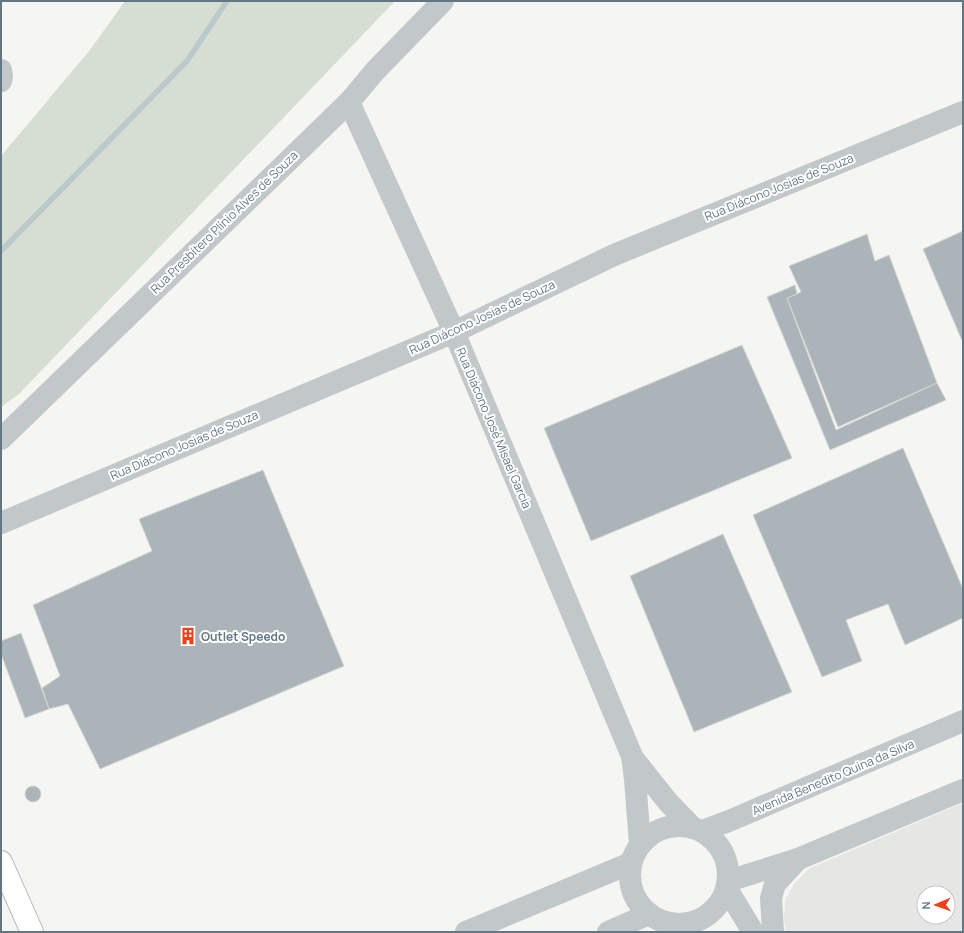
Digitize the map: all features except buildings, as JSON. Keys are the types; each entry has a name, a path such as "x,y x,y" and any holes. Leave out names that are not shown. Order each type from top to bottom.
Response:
{"highway":[{"path":"1,862 32,932"}],"street":[{"name":"Rua Presbítero Plínio Alves de Souza","path":"1,439 349,102 375,70 443,1"},
{"path":"1,70 1,81"},
{"name":"Rua Diácono José Misael Garcia","path":"349,102 454,332 632,756"},
{"name":"Rua Diácono Josias de Souza","path":"2,520 454,332 614,255 963,112"},
{"name":"Avenida Benedito Quina da Silva","path":"697,829 736,818 963,721"},
{"path":"632,756 668,802 697,829 715,841 725,855 727,885 753,932"},
{"path":"632,756 635,779 636,854 630,880 635,897 645,911 658,920 675,925 692,923 706,927 707,916 719,904 727,885 798,859 963,790"},
{"path":"466,932 636,854 653,833 668,826 685,826 697,829"},
{"path":"772,932 771,898 775,884 798,859"},
{"path":"608,932 649,914"}],"shaded area":[{"path":"125,1 395,1 19,394 1,407 1,156 90,50"},
{"path":"963,803 963,932 786,932 784,919 785,900 794,884 810,868"}],"waterway":[{"path":"1,251 187,61 227,1"}],"place":[{"name":"Outlet Speedo","path":"188,636"}]}
